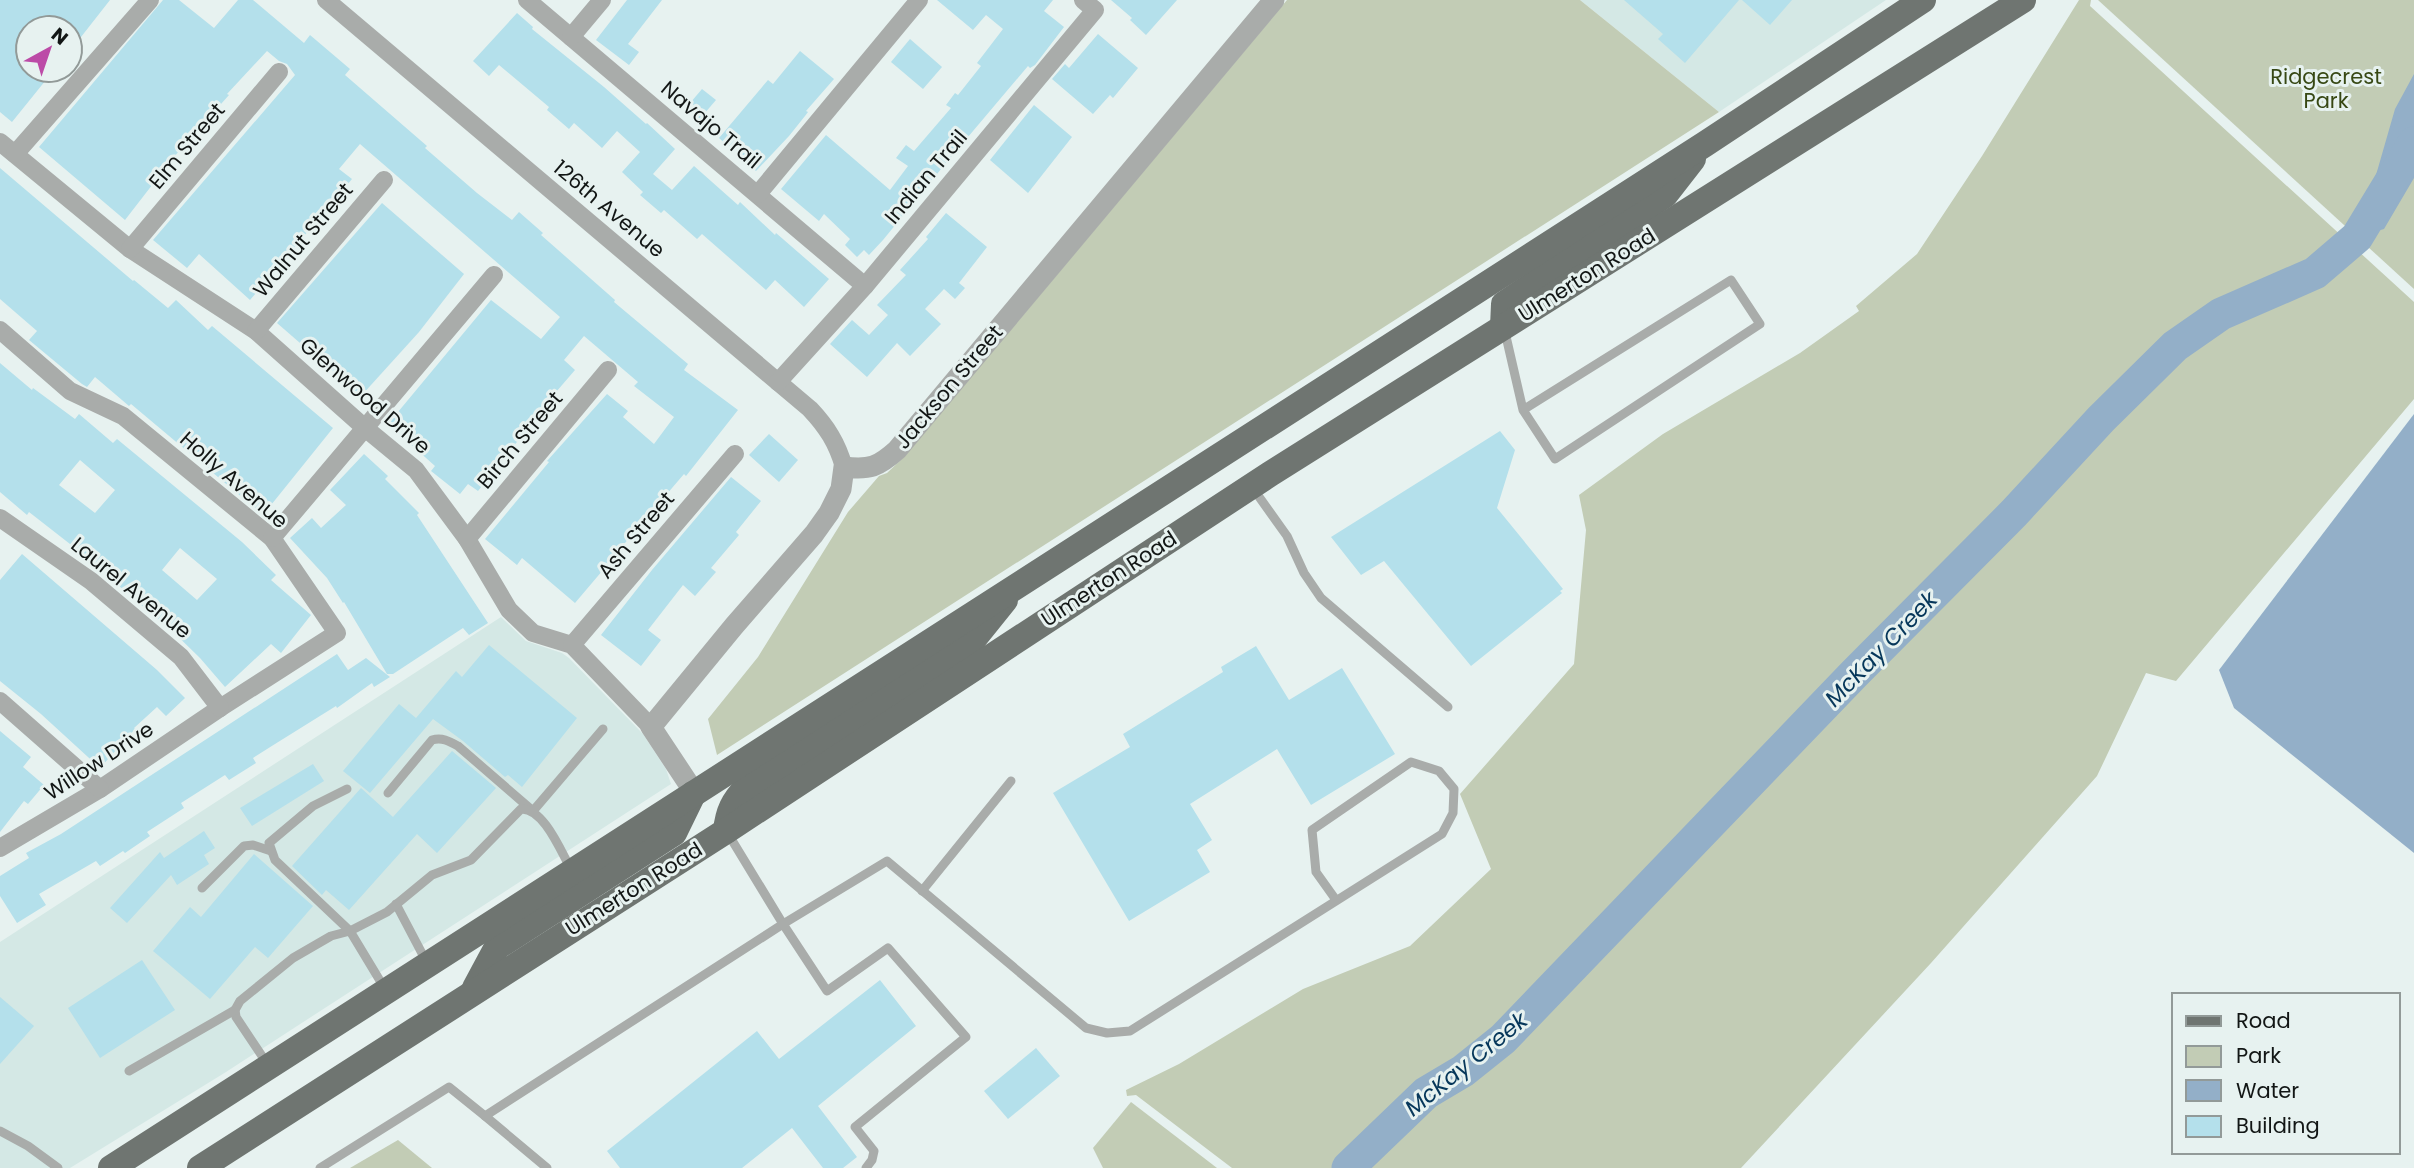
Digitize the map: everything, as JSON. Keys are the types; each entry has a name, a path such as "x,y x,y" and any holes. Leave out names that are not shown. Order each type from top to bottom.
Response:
{"main road":[{"path":"111,1168 1705,144 1923,0"},
{"name":"Ulmerton Road","path":"200,1168 726,831 1251,486 2023,0"},
{"path":"1503,327 1504,304 1665,195 1705,144"},
{"path":"726,831 728,813 737,797 747,787 968,646 1020,582"},
{"path":"474,990 497,947 674,833 694,792"}],"street":[{"path":"15,154 150,0"},
{"name":"126th Avenue","path":"326,0 778,382 827,427 839,448 844,467"},
{"name":"Navajo Trail","path":"527,0 865,286"},
{"path":"571,37 602,0"},
{"path":"758,194 919,0"},
{"name":"Indian Trail","path":"778,382 865,286 1095,10 1083,0"},
{"name":"Jackson Street","path":"844,467 861,469 881,465 897,450 1274,0"},
{"name":"Elm Street","path":"130,249 279,72"},
{"name":"Glenwood Drive","path":"0,142 130,249 256,331 416,470 467,540 509,610 533,633 572,645 651,727"},
{"name":"Walnut Street","path":"256,331 384,180"},
{"path":"272,538 494,275"},
{"name":"Holly Avenue","path":"0,330 70,391 123,416 272,538 337,633 220,708"},
{"name":"Birch Street","path":"467,540 608,370"},
{"name":"Ash Street","path":"572,645 735,454"},
{"path":"694,792 651,727 814,534 841,489 844,467"},
{"name":"Laurel Avenue","path":"0,518 91,582 181,657 220,708"},
{"path":"0,701 100,789"},
{"name":"Willow Drive","path":"0,848 100,789 220,708"}],"lane":[{"path":"1503,327 1524,410 1555,459 1760,324 1731,280 1524,410"},
{"path":"1251,486 1287,536 1304,573 1321,598 1448,707"},
{"path":"533,811 603,729"},
{"path":"388,793 432,740 448,740 540,815 572,871"},
{"path":"485,1116 783,924 887,861 1086,1028 1107,1033 1130,1031 1336,901 1442,834 1453,813 1454,789 1439,771 1411,762 1312,830 1316,872 1336,901"},
{"path":"922,891 1011,781"},
{"path":"347,789 313,806 269,843 275,860 350,931 386,991"},
{"path":"129,1071 235,1010 240,1001 293,958 331,936 350,931 387,912 432,875 471,860 522,809 533,811"},
{"path":"726,831 827,991 888,948 966,1037 855,1127 874,1151 866,1168"},
{"path":"202,888 244,846 253,845 271,851"},
{"path":"396,904 427,964"},
{"path":"235,1010 236,1017 269,1066"},
{"path":"320,1168 449,1087 547,1168"},
{"path":"0,1131 28,1146 58,1168"}],"shaded area":[{"path":"1580,0 1886,0 1719,112"},
{"path":"501,617 526,641 569,658 643,734 666,769 671,784 226,1072 70,1168 0,1168 0,942"}],"green space":[{"path":"1287,0 1580,0 1719,112 717,755 708,719 758,657 848,512 879,476 887,473 905,456"},
{"path":"2079,0 2091,0 2090,6 2414,302 2414,399 2176,681 2146,673 2097,776 1931,963 1741,1168 1232,1168 1136,1095 1127,1096 1126,1090 1179,1064 1303,989 1410,946 1491,869 1460,794 1574,664 1586,530 1579,495 1663,434 1800,353 1859,311 1856,306 1917,254 1982,156"},
{"name":"Ridgecrest Park","path":"2098,0 2414,0 2414,289"},
{"path":"1131,1102 1217,1168 1103,1168 1093,1148"},
{"path":"398,1140 432,1168 350,1168"}],"water":[{"path":"2414,74 2414,178 2384,229 2357,237 2355,214 2376,175 2395,109"},
{"path":"2414,414 2414,853 2234,708 2219,670"}],"building":[{"path":"0,0 110,0 84,33 84,14 14,14 14,84 43,84 12,122 0,112"},
{"path":"163,0 179,0 214,28 238,0 253,0 304,43 310,35 350,69 345,75 427,146 425,148 512,220 519,212 615,300 614,302 688,364 684,370 738,410 686,476 684,474 625,543 605,572 603,570 575,603 522,558 517,565 485,539 549,462 547,461 607,394 628,411 623,417 654,444 674,417 634,386 638,382 584,336 564,360 575,370 478,491 468,484 460,494 431,471 435,466 388,424 491,300 541,339 560,317 360,144 339,169 352,179 250,300 199,254 187,268 153,240 295,75 287,64 267,51 173,158 125,220 39,147"},
{"path":"627,0 662,0 628,44 639,52 629,65 596,40"},
{"path":"937,0 1053,0 1044,11 1064,27 1035,65 1030,68 1028,66 883,240 869,255 864,250 857,257 845,245 850,239 824,214 819,221 781,189 826,135 890,190 908,166 896,158 906,145 914,151 951,108 946,105 955,93 958,95 981,66 977,63 1003,29 986,15 973,30"},
{"path":"1111,0 1177,0 1146,35 1130,20 1132,18"},
{"path":"1624,0 1739,0 1685,63 1658,39 1663,34"},
{"path":"1742,0 1792,0 1770,25"},
{"path":"517,13 532,29 675,149 653,174 672,190 694,166 829,279 804,307 775,280 766,290 702,234 697,239 664,210 661,213 640,195 643,192 622,172 640,152 617,131 602,148 574,123 569,129 547,110 549,107 499,65 489,76 473,61"},
{"path":"1098,34 1138,68 1113,98 1110,95 1093,114 1052,79 1065,64 1069,68"},
{"path":"910,39 942,67 923,89 891,62"},
{"path":"800,51 834,79 806,111 808,112 789,136 756,171 719,138 768,80 773,84"},
{"path":"702,89 716,100 698,121 685,109"},
{"path":"1034,105 1072,137 1028,193 990,160"},
{"path":"0,168 133,281 168,308 176,300 208,330 212,326 333,428 263,515 95,377 87,387 29,340 37,331 0,299"},
{"path":"382,203 464,274 419,332 361,396 277,323"},
{"path":"946,213 987,247 959,283 965,288 955,299 944,289 925,309 941,324 910,356 897,343 867,377 830,344 852,320 869,335 888,315 877,305 906,275 900,270 928,239 926,237"},
{"path":"0,363 32,390 33,388 75,419 79,414 113,443 117,439 242,542 276,575 271,580 311,615 281,653 271,644 225,687 162,621 70,544 29,512 27,515 0,492","holes":["80,460 115,490 95,513 59,485","180,548 217,579 197,600 162,570"]},
{"path":"1500,431 1515,450 1497,508 1563,589 1560,591 1562,593 1471,666 1384,561 1361,575 1331,537"},
{"path":"769,434 798,460 779,482 749,455"},
{"path":"364,454 388,476 385,479 419,513 417,515 488,623 469,635 463,628 393,674 387,674 327,578 290,538 312,518 321,528 346,505 330,490"},
{"path":"731,477 761,501 736,532 739,535 711,568 716,572 695,596 683,585 648,630 661,640 641,666 601,635"},
{"path":"22,554 157,670 185,698 166,716 157,707 134,728 100,768 0,681 0,580"},
{"path":"489,645 577,718 522,787 508,775 505,777 433,719 370,793 343,771 399,704 416,718 456,671 462,677"},
{"path":"1256,646 1289,700 1342,668 1395,754 1311,805 1277,749 1190,804 1212,840 1197,850 1210,872 1129,921 1053,793 1130,747 1123,734 1223,672 1221,667"},
{"path":"337,654 348,670 366,658 390,677 374,687 372,683 337,708 336,706 253,758 256,763 229,780 225,775 181,803 184,808 147,832 150,836 125,853 123,851 100,866 96,861 39,894 46,905 17,923 0,896 0,876 29,858 26,853 61,834"},
{"path":"0,731 31,757 23,767 44,785 28,804 24,801 0,832"},
{"path":"452,751 496,788 437,853 417,834 349,910 326,890 322,895 292,866 361,788 393,817"},
{"path":"313,764 324,781 252,826 240,808"},
{"path":"204,831 215,848 204,855 209,864 177,885 171,875 127,923 110,908 160,852 164,858"},
{"path":"254,854 313,906 268,958 255,947 210,999 153,951 190,907 201,917"},
{"path":"142,960 175,1010 100,1058 68,1008"},
{"path":"880,980 916,1026 818,1106 857,1157 843,1168 823,1168 792,1128 742,1168 620,1168 607,1151 757,1031 779,1059"},
{"path":"0,997 34,1026 0,1064"},
{"path":"1036,1048 1060,1076 1008,1119 984,1091"}],"waterway":[{"name":"McKay Creek","path":"1348,1168 1426,1093 1463,1071 1503,1039 1854,674 2014,513 2101,419 2175,346 2221,314 2315,273 2357,237 2414,143"}]}
